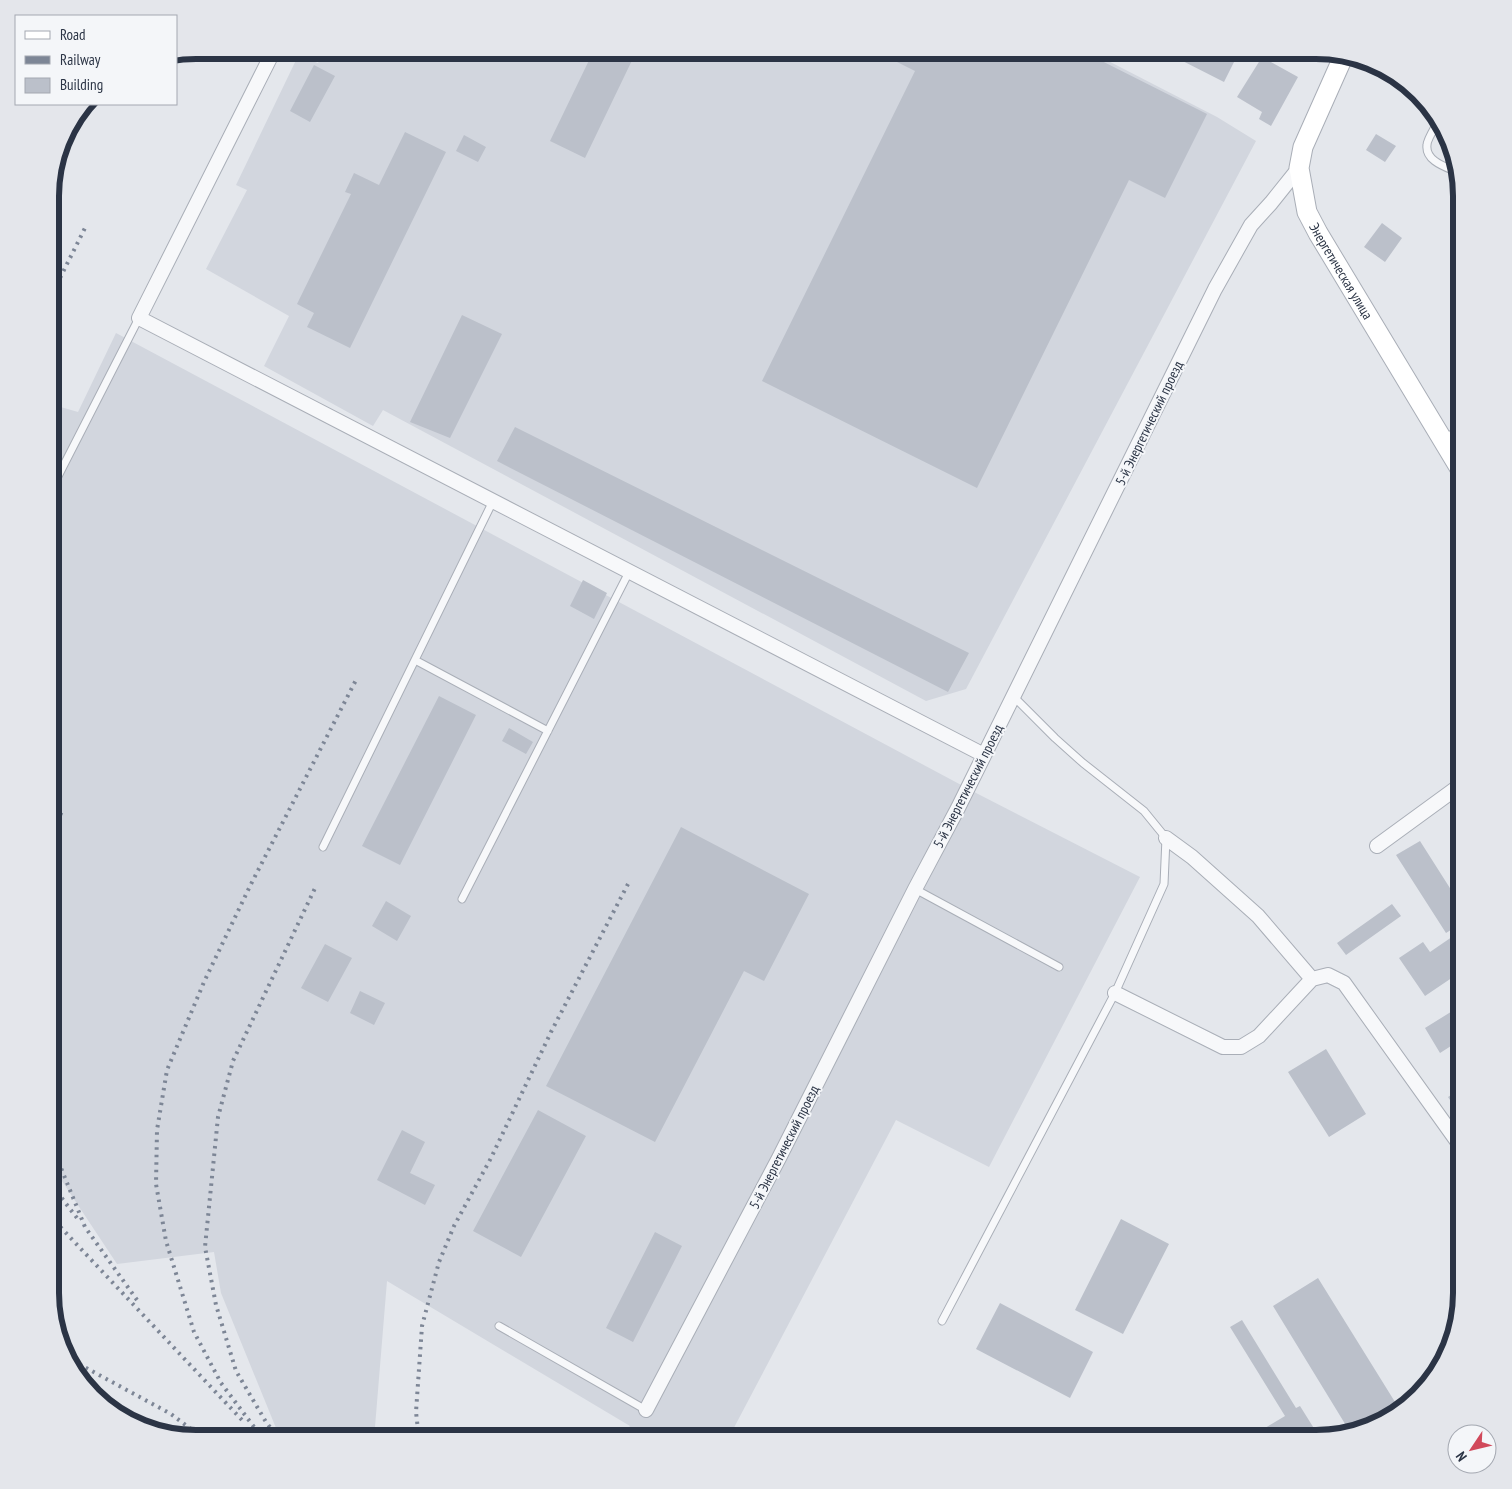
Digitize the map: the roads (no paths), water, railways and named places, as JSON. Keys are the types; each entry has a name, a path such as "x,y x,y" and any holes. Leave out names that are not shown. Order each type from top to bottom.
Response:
{"main road":[{"name":"Энергетическая улица","path":"1341,61 1303,147 1299,168 1307,212 1453,457"}],"street":[{"path":"269,59 139,318 984,755"},
{"name":"5-й Энергетический проезд","path":"646,1410 779,1158 958,808 1215,289 1251,225 1299,168"},
{"path":"1443,441 1453,438"},
{"path":"1377,846 1453,791"},
{"path":"1166,838 1186,852 1258,916 1312,979"},
{"path":"1115,993 1223,1047 1241,1047 1259,1036 1312,979 1328,975 1344,983 1453,1135"}],"lane":[{"path":"1435,127 1426,145 1429,155 1434,161 1451,169"},
{"path":"59,474 139,318"},
{"path":"324,847 493,501"},
{"path":"462,899 630,572"},
{"path":"416,660 548,731"},
{"path":"942,1322 1115,993 1164,884 1166,838 1144,812 1083,763 1013,696"},
{"path":"915,889 1059,967"},
{"path":"499,1326 646,1410"}],"railway":[{"path":"59,280 85,228"},
{"path":"256,1430 221,1383 194,1332 166,1241 156,1184 157,1130 167,1070 204,982 250,886 356,680"},
{"path":"59,819 63,808"},
{"path":"418,1430 416,1412 422,1326 439,1262 454,1226 491,1158 551,1032 628,884"},
{"path":"272,1430 236,1371 216,1305 205,1247 218,1117 233,1061 316,886"},
{"path":"59,1163 85,1227 137,1300"},
{"path":"59,1195 77,1218"},
{"path":"59,1226 242,1420"},
{"path":"78,1364 171,1414 192,1430"}]}
